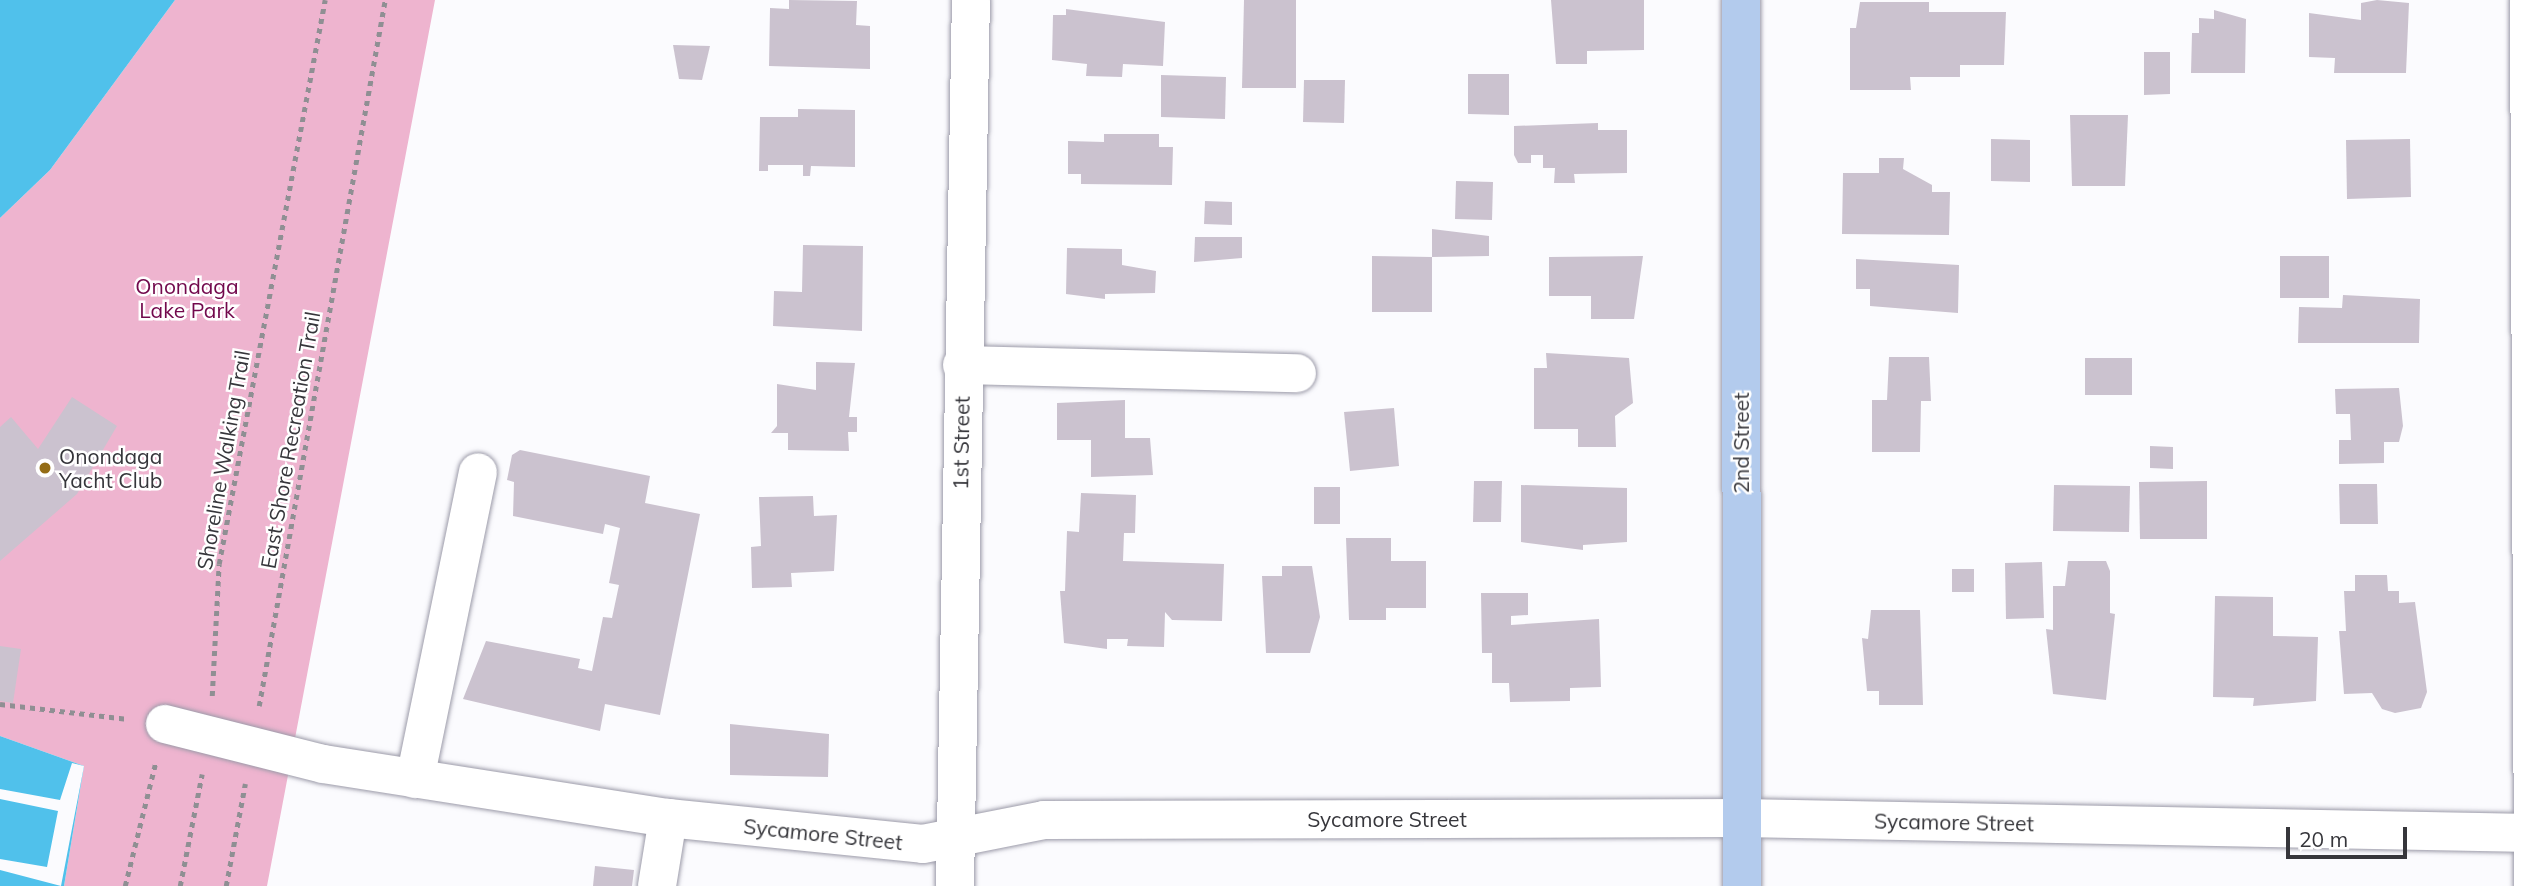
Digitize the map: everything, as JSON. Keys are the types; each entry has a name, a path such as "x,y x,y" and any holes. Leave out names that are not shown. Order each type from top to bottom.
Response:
{"main road":[{"name":"2nd Street","path":"1741,0 1742,886"}],"street":[{"name":"1st Street","path":"955,886 962,365 971,0"},
{"path":"2529,0 2533,886"},
{"path":"962,365 1297,373"},
{"path":"415,779 478,472"},
{"name":"Sycamore Street","path":"165,724 210,739 415,779 668,818 923,844 956,840 1044,820 1741,818 2532,833"},
{"path":"657,886 668,818"}],"path":[{"name":"Shoreline Walking Trail","path":"180,886 210,739 219,564 325,0"},
{"name":"East Shore Recreation Trail","path":"226,886 385,0"},
{"path":"0,704 165,724 125,886"}],"green space":[{"name":"Onondaga Lake Park","path":"175,0 435,0 267,886 64,886 84,766 0,736 0,218 50,170"}],"water":[{"path":"0,0 175,0 50,170 0,218"},
{"path":"0,736 84,766 64,886 0,886"}],"pier":[{"path":"72,763 84,766 61,886 0,870 0,859 47,867 58,811 0,799 0,789 60,800"}],"building":[{"path":"789,0 857,1 856,25 870,26 870,69 769,66 770,8 789,9"},
{"path":"1244,0 1296,0 1296,88 1242,88"},
{"path":"1551,0 1644,0 1644,50 1587,51 1587,64 1556,64"},
{"path":"2377,0 2409,3 2406,73 2334,73 2335,58 2309,57 2309,13 2361,20 2361,3"},
{"path":"1860,2 1929,2 1929,12 2006,12 2004,65 1960,65 1960,77 1910,77 1911,90 1850,90 1850,28 1856,28"},
{"path":"1066,9 1165,22 1163,66 1123,64 1122,77 1086,76 1087,64 1052,60 1053,15 1066,15"},
{"path":"2214,10 2246,19 2245,73 2191,73 2192,33 2199,33 2199,18 2214,19"},
{"path":"673,45 710,46 702,80 679,79"},
{"path":"2144,52 2170,52 2170,94 2144,95"},
{"path":"1468,74 1509,74 1509,115 1468,114"},
{"path":"1161,75 1226,77 1225,119 1161,117"},
{"path":"1304,80 1345,80 1344,123 1303,122"},
{"path":"798,109 855,110 855,167 811,166 810,176 803,176 803,165 768,165 768,171 759,171 760,117 798,117"},
{"path":"2070,115 2128,115 2125,186 2072,186"},
{"path":"1598,123 1598,130 1627,130 1627,173 1574,174 1575,183 1554,183 1555,168 1543,168 1543,155 1531,155 1531,163 1518,163 1514,155 1514,126"},
{"path":"1104,134 1159,134 1159,147 1173,147 1172,185 1081,184 1081,174 1068,174 1068,141 1104,142"},
{"path":"1991,139 2030,140 2030,182 1991,181"},
{"path":"2410,139 2411,197 2347,199 2346,140"},
{"path":"1879,158 1904,158 1903,169 1932,185 1932,192 1950,192 1949,235 1842,234 1843,173 1879,173"},
{"path":"1456,181 1493,182 1492,220 1455,219"},
{"path":"1205,201 1232,202 1232,225 1204,224"},
{"path":"1432,229 1489,236 1489,256 1432,257"},
{"path":"1195,237 1242,237 1242,258 1194,262"},
{"path":"803,245 863,246 862,331 773,326 774,291 802,292"},
{"path":"1067,248 1122,249 1122,265 1156,271 1155,293 1105,294 1105,299 1066,294"},
{"path":"1372,256 1432,257 1432,312 1372,312"},
{"path":"1643,256 1634,319 1591,319 1591,296 1549,296 1549,257"},
{"path":"2280,256 2329,256 2329,298 2280,298"},
{"path":"1856,259 1959,265 1958,313 1870,306 1870,289 1856,289"},
{"path":"2343,295 2420,299 2419,343 2298,343 2299,307 2342,308"},
{"path":"1546,353 1629,358 1633,403 1615,416 1616,447 1578,447 1578,429 1534,429 1534,368 1547,368"},
{"path":"1889,357 1929,357 1931,401 1921,401 1920,452 1872,452 1872,400 1887,400"},
{"path":"2085,358 2132,358 2132,395 2085,395"},
{"path":"816,362 855,363 849,417 857,417 857,432 848,432 849,451 788,450 788,433 771,433 777,426 777,384 816,390"},
{"path":"2399,388 2403,426 2399,442 2384,442 2384,463 2339,464 2339,440 2351,440 2350,414 2336,414 2335,389"},
{"name":"Onondaga Yacht Club","path":"72,397 117,426 77,494 0,561 0,427 11,417 38,449"},
{"path":"1125,400 1125,438 1150,438 1153,475 1091,477 1091,440 1057,440 1057,403"},
{"path":"1394,408 1399,466 1350,471 1344,412"},
{"path":"2150,446 2173,447 2173,469 2150,468"},
{"path":"520,450 650,476 645,503 700,514 660,715 605,704 600,731 463,699 486,641 580,659 578,668 592,671 603,617 612,618 619,585 609,583 620,528 605,524 603,534 513,516 514,482 507,480 512,455"},
{"path":"1474,481 1502,481 1501,522 1473,522"},
{"path":"2207,481 2207,539 2140,539 2139,482"},
{"path":"2339,484 2377,484 2378,524 2340,524"},
{"path":"1521,485 1627,488 1627,542 1583,545 1583,550 1521,542"},
{"path":"2054,485 2130,486 2129,532 2053,531"},
{"path":"1314,487 1340,487 1340,524 1314,524"},
{"path":"1081,493 1136,495 1135,533 1124,533 1123,561 1224,564 1222,621 1172,620 1165,612 1164,647 1127,646 1128,639 1107,639 1107,649 1064,643 1060,591 1065,591 1067,531 1079,532"},
{"path":"813,496 814,516 837,515 834,571 791,573 792,587 752,588 751,547 761,546 759,497"},
{"path":"1346,538 1391,538 1391,561 1426,561 1426,608 1386,608 1386,620 1349,620"},
{"path":"2068,561 2106,561 2110,571 2110,613 2115,614 2106,700 2053,694 2046,629 2053,630 2053,586 2065,586"},
{"path":"2042,562 2044,618 2006,619 2005,563"},
{"path":"1282,566 1312,566 1320,617 1310,653 1266,653 1262,576 1282,576"},
{"path":"1952,569 1974,569 1974,592 1952,592"},
{"path":"2355,575 2387,575 2388,591 2399,591 2399,603 2415,602 2427,692 2421,708 2395,713 2382,709 2372,693 2344,694 2339,631 2346,631 2344,591 2355,591"},
{"path":"1481,593 1528,593 1528,615 1511,616 1511,625 1599,619 1601,687 1570,688 1570,701 1510,702 1509,683 1492,683 1492,653 1482,653"},
{"path":"2215,596 2273,597 2273,636 2318,637 2316,701 2253,706 2254,698 2213,697"},
{"path":"1871,610 1920,610 1923,705 1879,705 1879,691 1867,691 1862,638 1868,639"},
{"path":"0,646 21,649 13,703 0,701"},
{"path":"730,724 829,734 828,777 730,775"},
{"path":"595,866 634,870 632,886 593,886"}],"place":[{"name":"Onondaga Yacht Club","path":"45,468"}]}
